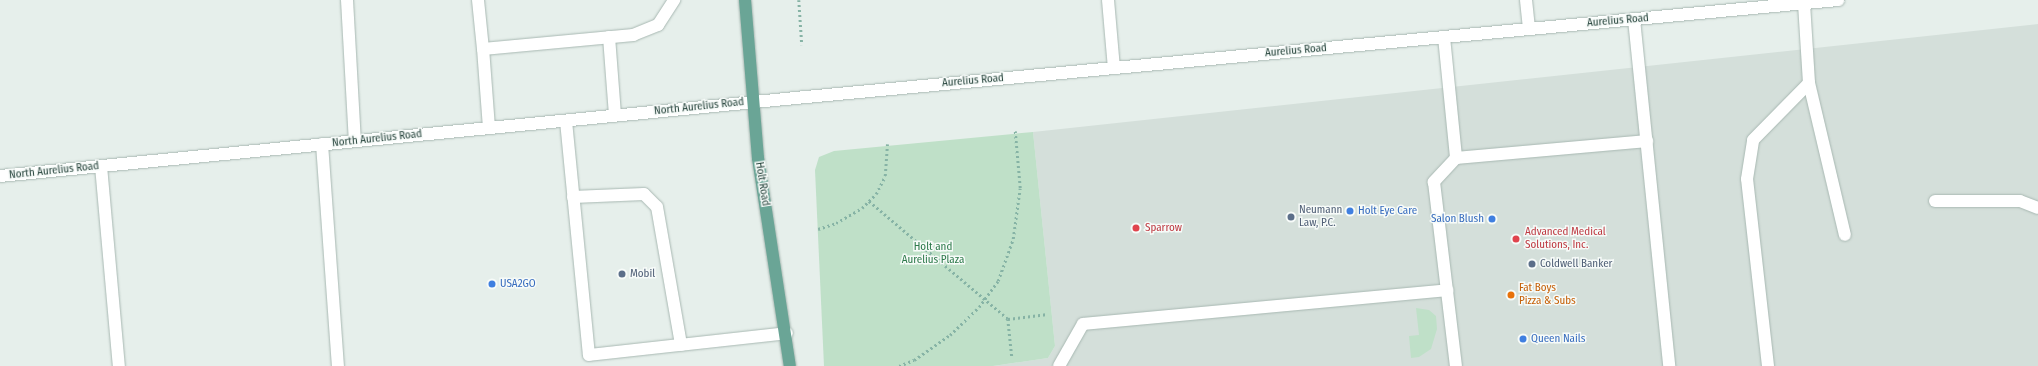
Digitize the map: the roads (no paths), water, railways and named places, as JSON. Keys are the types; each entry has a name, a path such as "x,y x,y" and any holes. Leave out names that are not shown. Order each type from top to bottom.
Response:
{"main road":[{"name":"Holt Road","path":"745,0 758,158 787,333 790,366"}],"street":[{"path":"347,0 356,141"},
{"path":"478,0 489,128"},
{"path":"482,49 633,35 658,25 674,0"},
{"path":"1108,0 1114,68"},
{"path":"1526,0 1529,29"},
{"name":"Aurelius Road","path":"753,102 1838,0"},
{"path":"1804,3 1809,82 1845,235"},
{"path":"1634,19 1669,366"},
{"path":"609,37 615,115"},
{"path":"1444,37 1456,158"},
{"path":"1768,366 1747,179 1752,140 1809,82"},
{"name":"North Aurelius Road","path":"0,176 753,102"},
{"path":"566,121 589,354 787,333"},
{"path":"1456,366 1434,182 1456,158 1647,141"},
{"path":"322,144 338,366"},
{"path":"101,166 119,366"},
{"path":"573,197 644,194 657,207 681,345"},
{"path":"1935,201 2020,201 2038,208"},
{"path":"1059,366 1083,324 1446,290"}],"place":[{"name":"Holt Eye Care","path":"1350,211"},
{"name":"Neumann Law, P.C.","path":"1291,217"},
{"name":"Salon Blush","path":"1492,219"},
{"name":"Sparrow","path":"1136,228"},
{"name":"Advanced Medical Solutions, Inc.","path":"1516,239"},
{"name":"Coldwell Banker","path":"1532,264"},
{"name":"Mobil","path":"622,274"},
{"name":"USA2GO","path":"492,284"},
{"name":"Fat Boys Pizza & Subs","path":"1511,295"},
{"name":"Queen Nails","path":"1523,339"}],"park label":[{"name":"Holt and Aurelius Plaza","path":"933,254"}]}
